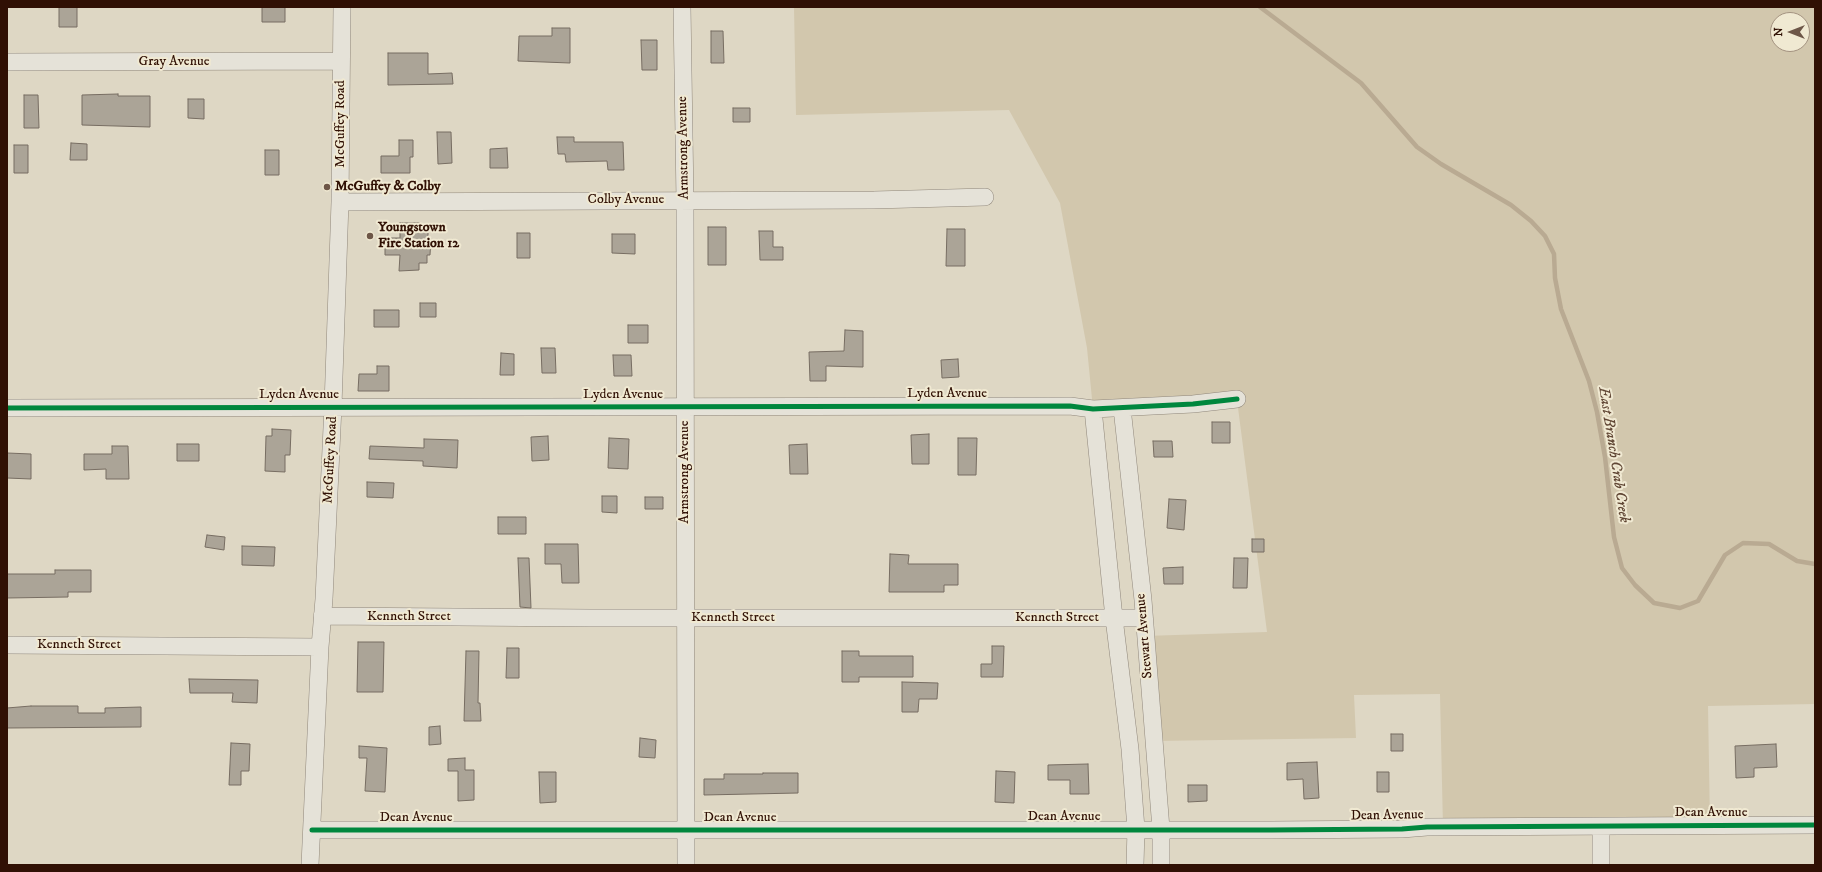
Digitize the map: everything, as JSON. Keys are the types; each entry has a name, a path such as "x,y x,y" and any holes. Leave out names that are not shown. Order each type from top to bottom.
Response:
{"street":[{"name":"McGuffey Road","path":"310,865 333,406 340,202 342,7"},
{"name":"Armstrong Avenue","path":"682,7 685,200 684,407 686,865"},
{"name":"Gray Avenue","path":"7,62 341,61"},
{"name":"Colby Avenue","path":"340,202 874,200 984,197"},
{"name":"Lyden Avenue","path":"7,408 333,406 1070,406 1093,409 1237,399"},
{"name":"Stewart Avenue","path":"1122,408 1144,618 1161,829 1161,865"},
{"name":"Stewart Avenue","path":"1093,409 1114,618 1130,749 1136,829 1135,865"},
{"name":"Kenneth Street","path":"322,616 685,618 934,617 1050,619 1144,618"},
{"name":"Kenneth Street","path":"7,645 320,647"},
{"name":"Dean Avenue","path":"312,830 1161,829 1815,825"},
{"path":"1601,827 1601,865"}],"shaded area":[{"path":"794,7 1815,7 1815,704 1708,706 1710,825 1443,827 1440,694 1354,695 1356,738 1154,741 1145,636 1267,632 1237,400 1093,409 1087,348 1060,203 1009,110 796,115"}],"building":[{"path":"59,7 77,7 77,27 59,27"},
{"path":"262,7 285,7 285,22 262,22"},
{"path":"552,28 570,28 570,63 518,61 519,36 552,36"},
{"path":"711,31 723,31 724,63 711,63"},
{"path":"641,40 657,40 657,70 642,70"},
{"path":"388,53 428,53 428,74 452,73 453,84 388,85"},
{"path":"118,94 118,96 150,96 150,127 82,125 82,95"},
{"path":"24,95 38,95 39,128 24,128"},
{"path":"188,99 204,99 204,119 188,118"},
{"path":"733,108 750,108 750,122 733,122"},
{"path":"437,132 451,132 452,163 438,164"},
{"path":"557,137 574,137 574,142 623,142 624,170 608,170 607,161 566,162 565,154 558,154"},
{"path":"399,140 413,140 413,157 410,157 410,173 381,173 381,156 399,156"},
{"path":"71,143 87,144 87,160 70,160"},
{"path":"14,145 28,145 28,173 14,173"},
{"path":"507,148 508,168 490,168 490,149"},
{"path":"265,150 279,150 279,175 265,175"},
{"path":"400,223 420,223 420,231 428,231 428,238 431,238 430,255 427,255 427,263 419,263 419,270 399,271 400,255 385,255 385,238 400,238"},
{"path":"708,227 726,227 726,265 708,265"},
{"path":"947,229 965,229 965,266 946,266"},
{"path":"759,231 773,231 773,247 783,247 783,260 760,260"},
{"path":"517,233 530,233 530,258 517,258"},
{"path":"612,234 635,234 635,254 612,253"},
{"path":"420,303 436,303 436,317 420,317"},
{"path":"374,310 399,310 399,327 374,327"},
{"path":"628,325 648,325 648,343 628,343"},
{"path":"845,330 863,331 863,367 826,366 826,381 810,381 809,352 844,351"},
{"path":"541,348 555,348 556,373 542,373"},
{"path":"501,353 514,354 514,375 500,375"},
{"path":"613,355 631,355 632,376 614,376"},
{"path":"958,359 959,377 942,378 941,360"},
{"path":"377,366 389,366 389,391 358,391 359,374 377,374"},
{"path":"1212,422 1230,422 1230,443 1212,443"},
{"path":"272,429 291,430 290,455 285,455 285,472 265,471 266,436 272,436"},
{"path":"929,434 929,464 912,464 911,435"},
{"path":"548,436 549,460 532,461 531,437"},
{"path":"609,438 629,439 628,469 608,468"},
{"path":"958,438 977,438 976,475 958,475"},
{"path":"424,439 458,440 457,468 423,466 423,461 369,459 370,446 424,448"},
{"path":"1153,441 1172,441 1173,457 1154,457"},
{"path":"177,444 199,444 199,461 177,461"},
{"path":"807,444 808,474 790,474 789,445"},
{"path":"112,446 128,446 129,479 106,479 106,469 84,470 84,454 112,454"},
{"path":"7,453 31,454 31,479 7,478"},
{"path":"367,482 394,483 393,498 367,497"},
{"path":"602,496 617,496 617,513 602,512"},
{"path":"645,497 663,497 663,509 645,509"},
{"path":"1169,499 1186,500 1184,530 1167,528"},
{"path":"498,517 526,517 526,534 498,534"},
{"path":"207,535 225,537 224,550 205,547"},
{"path":"1252,539 1264,539 1264,552 1252,552"},
{"path":"545,544 578,544 579,583 562,583 561,564 545,564"},
{"path":"242,546 275,547 274,566 242,565"},
{"path":"890,554 909,555 908,564 958,564 958,585 944,585 944,592 889,592"},
{"path":"518,558 529,558 531,608 520,607"},
{"path":"1234,558 1248,558 1247,588 1233,588"},
{"path":"1183,567 1183,584 1164,584 1163,568"},
{"path":"55,570 91,570 91,592 68,592 68,597 7,598 7,574 55,574"},
{"path":"358,642 384,642 383,692 357,692"},
{"path":"992,646 1004,646 1003,677 981,677 981,664 992,664"},
{"path":"507,648 519,648 519,678 506,678"},
{"path":"466,651 479,651 478,703 480,703 481,721 464,721"},
{"path":"842,651 859,651 859,656 913,656 913,677 859,677 859,682 842,682"},
{"path":"189,679 258,680 257,703 232,702 233,693 190,693"},
{"path":"902,682 938,683 937,699 919,699 918,712 902,712"},
{"path":"31,706 78,706 78,713 105,713 105,708 141,707 141,727 7,728 7,708"},
{"path":"440,726 441,744 429,745 429,727"},
{"path":"1391,734 1403,734 1403,751 1391,751"},
{"path":"640,738 656,740 655,758 639,757"},
{"path":"231,743 250,744 249,771 241,771 241,785 229,785"},
{"path":"1776,744 1777,767 1754,768 1754,777 1736,778 1735,746"},
{"path":"359,746 387,748 385,792 365,791 367,758 359,758"},
{"path":"465,758 465,770 474,770 474,800 458,801 458,771 448,771 448,759"},
{"path":"1317,762 1319,798 1304,799 1303,779 1287,780 1287,763"},
{"path":"1088,764 1089,794 1070,794 1070,780 1048,780 1048,765"},
{"path":"996,771 1015,772 1014,803 995,802"},
{"path":"539,772 556,772 556,802 540,803"},
{"path":"1377,772 1389,772 1389,792 1377,792"},
{"path":"798,773 798,793 704,795 704,779 724,779 724,774"},
{"path":"1188,785 1207,785 1207,801 1188,802"}],"waterway":[{"name":"East Branch Crab Creek","path":"1260,7 1361,83 1417,147 1441,164 1511,205 1531,221 1545,236 1554,254 1555,278 1561,309 1589,381 1597,412 1605,457 1614,537 1622,568 1635,585 1654,603 1680,608 1698,601 1725,555 1743,543 1769,544 1797,561 1815,564"}],"cycle path":[{"path":"7,408 1070,406 1093,409 1193,404 1237,399"},
{"path":"312,830 1271,830 1402,829 1427,827 1815,825"}],"place":[{"name":"McGuffey & Colby","path":"327,187"},
{"name":"Youngstown Fire Station 12","path":"370,236"}]}
